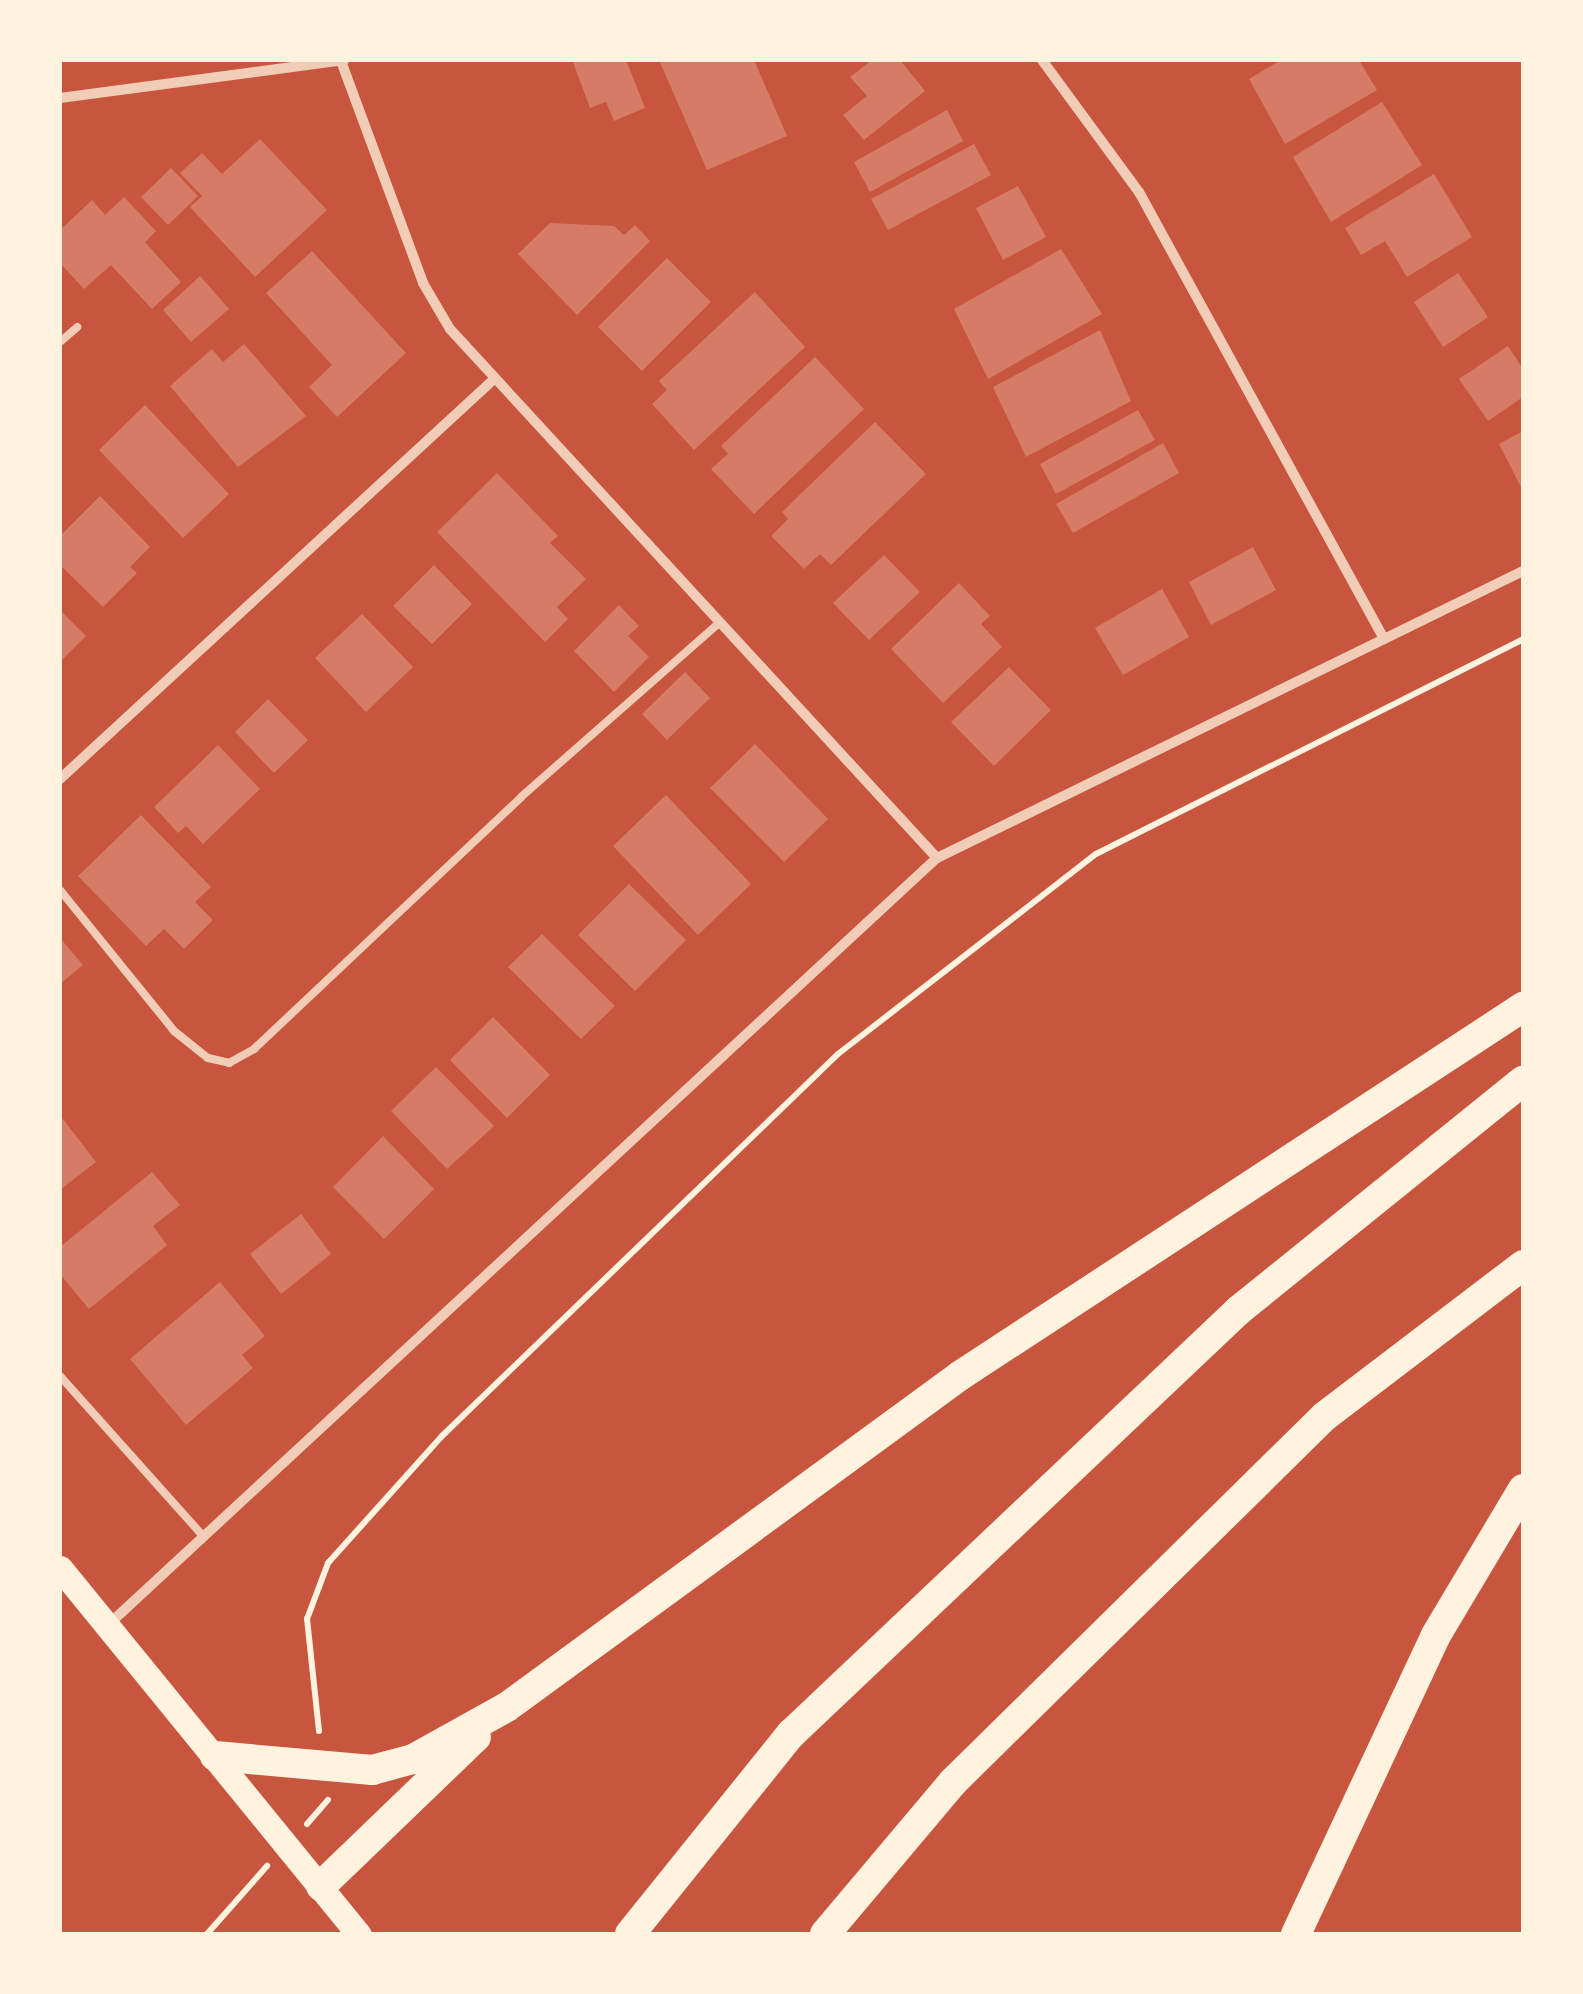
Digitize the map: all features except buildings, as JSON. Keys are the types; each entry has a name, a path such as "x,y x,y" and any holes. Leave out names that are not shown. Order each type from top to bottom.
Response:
{"highway":[{"path":"215,1756 332,1770 372,1770 414,1759 507,1707 960,1375 1523,1007"},
{"path":"630,1934 791,1734 1239,1310 1523,1080"},
{"path":"825,1934 952,1783 1325,1416 1523,1264"},
{"path":"1296,1934 1436,1635 1523,1489"},
{"path":"321,1886 507,1707"}],"main road":[{"path":"60,1568 359,1934"}],"street":[{"path":"60,98 342,60 423,283 450,329 937,858"},
{"path":"1042,60 1139,192 1384,639"},
{"path":"60,779 494,380"},
{"path":"107,1626 937,858 1523,571"}],"lane":[{"path":"60,342 77,327"},
{"path":"60,890 174,1031 208,1058 229,1063 254,1049 521,797 719,623"},
{"path":"60,1376 203,1536"}],"path":[{"path":"324,1806 334,1792 332,1770 319,1732 308,1635 328,1564 442,1436 634,1245 883,1016 1096,854 1523,639"}]}
